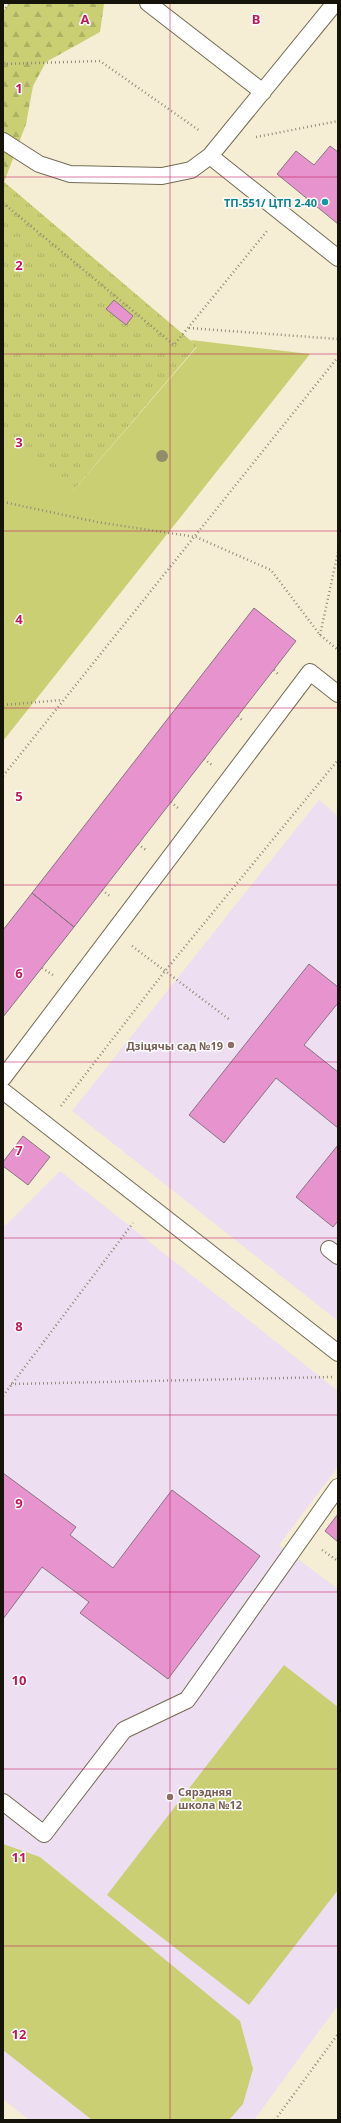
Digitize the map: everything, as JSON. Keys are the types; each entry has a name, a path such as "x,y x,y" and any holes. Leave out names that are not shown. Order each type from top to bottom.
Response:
{"lane":[{"path":"148,3 263,92"},
{"path":"3,141 39,164 70,174 170,175 191,170 215,150 335,3"},
{"path":"215,150 282,212 338,258"},
{"path":"3,1078 310,672 338,694"},
{"path":"3,1091 338,1353"},
{"path":"3,1802 44,1834 124,1730 187,1700 338,1487"}],"path":[{"path":"3,11 10,3"},
{"path":"3,64 100,61 215,150 338,121"},
{"path":"3,203 174,345 282,212"},
{"path":"189,328 338,339"},
{"path":"3,776 62,700 196,537 338,357"},
{"path":"3,502 97,522 196,537 271,570 320,636 338,650"},
{"path":"320,636 338,552"},
{"path":"3,705 62,700"},
{"path":"46,1125 165,971 338,760"},
{"path":"113,931 230,1020"},
{"path":"42,968 58,979"},
{"path":"3,1396 137,1218"},
{"path":"11,1384 338,1376"},
{"path":"275,2120 338,2034"}],"shaded area":[{"name":"Дзіцячы сад №19","path":"319,800 338,816 338,1321 72,1111"},
{"name":"Сярэдняя школа №12","path":"60,1171 338,1391 338,1467 279,1545 338,1589 338,2005 254,2120 29,2120 3,2099 3,1225 6,1225"}],"green space":[{"path":"10,3 104,4 100,32 46,62 33,86 26,124 3,185 3,11"},
{"path":"3,181 197,346 73,491 3,431"},
{"path":"3,224 73,491 197,347 191,340 310,354 3,741"},
{"path":"284,1665 338,1707 338,1890 249,2005 107,1895"},
{"path":"3,1844 40,1857 240,2021 253,2069 243,2104 229,2120 92,2120 3,2050"}],"building":[{"name":"ТП-551/ ЦТП 2-40","path":"330,146 338,152 338,224 277,174 296,151 314,165"},
{"path":"114,300 133,316 126,325 106,309"},
{"path":"254,608 296,641 74,927 32,893"},
{"path":"32,893 74,927 3,1017 3,930"},
{"path":"309,964 338,987 338,1003 304,1045 338,1072 338,1128 276,1078 224,1143 189,1115"},
{"path":"23,1136 50,1157 28,1185 3,1166 3,1162"},
{"path":"338,1145 338,1221 333,1227 296,1197"},
{"path":"3,1473 76,1527 70,1535 113,1568 172,1490 260,1556 168,1679 80,1613 89,1602 42,1567 3,1619"},
{"path":"338,1514 338,1542 325,1531"}],"place":[{"name":"ТП-551/ ЦТП 2-40","path":"325,202"},
{"name":"Дзіцячы сад №19","path":"231,1045"},
{"name":"Сярэдняя школа №12","path":"170,1797"}]}
